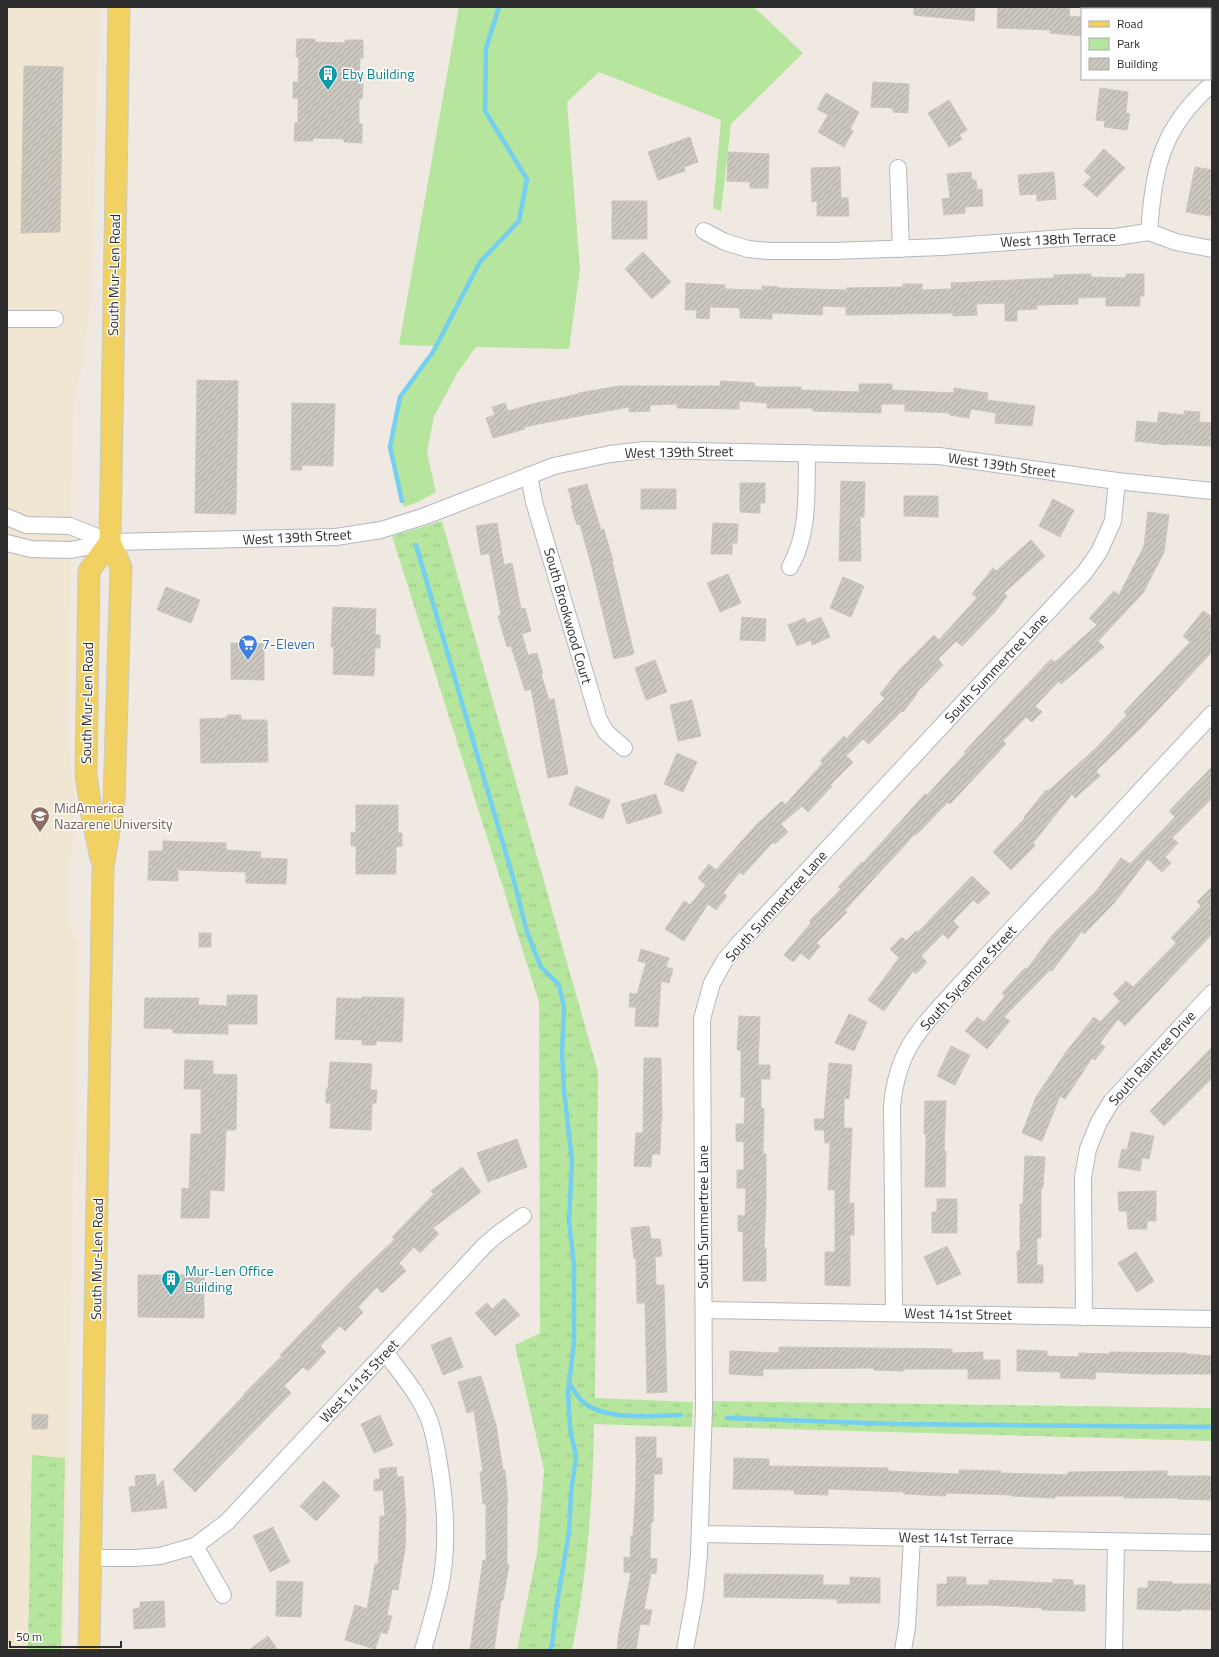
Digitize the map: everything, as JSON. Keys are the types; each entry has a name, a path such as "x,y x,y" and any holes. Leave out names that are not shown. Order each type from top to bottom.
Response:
{"main road":[{"name":"South Mur-Len Road","path":"88,1650 91,1558 103,868 114,801 121,567 110,542 119,7"},
{"name":"South Mur-Len Road","path":"103,868 92,816 86,775 89,571 110,542"}],"street":[{"path":"1149,232 1153,188 1160,158 1172,131 1186,110 1212,84"},
{"path":"898,168 901,249"},
{"name":"West 138th Terrace","path":"704,231 725,242 748,249 768,251 901,249 1077,237 1115,237 1149,232 1176,242 1212,249"},
{"path":"7,319 55,319"},
{"name":"West 139th Street","path":"110,542 336,537 358,534 381,530 425,516 529,475 572,461 610,454 645,450 939,456 1117,481 1212,491"},
{"path":"790,567 798,554 803,536 805,521 807,453"},
{"name":"South Brookwood Court","path":"529,475 534,502 596,714 606,732 624,748"},
{"name":"South Summertree Lane","path":"684,1650 695,1595 700,1534 704,1408 702,1019 712,983 725,960 737,946 1085,572 1099,552 1113,522 1117,481"},
{"path":"7,517 26,524 70,526 110,542"},
{"path":"7,543 30,549 71,550 110,542"},
{"name":"South Sycamore Street","path":"894,1313 892,1106 894,1088 900,1063 910,1044 922,1026 1212,714"},
{"name":"South Raintree Drive","path":"1084,1317 1083,1177 1088,1149 1099,1122 1111,1102 1212,993"},
{"name":"West 141st Street","path":"91,1558 135,1558 160,1556 195,1546 227,1522 386,1354 485,1245 523,1216"},
{"name":"West 141st Street","path":"704,1310 1212,1319"},
{"path":"386,1354 411,1388 428,1417 436,1445 443,1489 445,1549 440,1587 423,1650"},
{"name":"West 141st Terrace","path":"700,1534 1212,1543"},
{"path":"903,1650 907,1628 912,1538"},
{"path":"1114,1650 1116,1542"},
{"path":"195,1546 223,1595"}],"shaded area":[{"name":"MidAmerica Nazarene University","path":"7,7 99,7 92,287 82,367 74,397 70,526 71,550 68,730 74,797 72,850 66,875 66,915 69,926 78,943 64,1650 7,1650"}],"green space":[{"path":"459,7 754,7 803,53 731,124 721,211 713,208 721,120 599,72 567,102 580,269 569,349 476,347 458,372 434,416 427,452 436,492 418,502 404,507 390,447 400,397 437,346 399,345"},
{"path":"442,521 598,1072 595,1398 693,1402 692,1427 594,1424 591,1509 582,1594 572,1650 517,1650 537,1553 544,1470 515,1345 540,1333 539,1002 392,536"},
{"path":"712,1401 1212,1408 1212,1441 711,1427"},
{"path":"32,1455 65,1458 61,1650 28,1650"}],"building":[{"path":"914,7 975,7 974,21 914,15"},
{"path":"998,7 1070,7 1069,16 1081,17 1081,36 1050,33 1050,30 997,28"},
{"name":"Eby Building","path":"297,39 315,39 315,42 345,43 345,40 363,40 363,58 360,58 359,84 363,84 362,99 359,99 359,124 362,124 362,143 344,142 344,139 313,138 313,141 294,141 295,123 298,123 298,98 293,98 293,82 298,82 299,57 296,57"},
{"path":"24,66 63,67 60,232 21,233"},
{"path":"873,82 909,84 908,113 893,112 893,108 871,107"},
{"path":"1100,88 1128,92 1126,113 1130,114 1127,130 1104,127 1105,121 1096,120"},
{"path":"826,93 859,112 850,129 853,131 844,147 818,132 828,115 817,109"},
{"path":"949,100 967,130 959,135 962,139 949,147 928,113"},
{"path":"690,137 698,162 684,167 685,171 658,180 648,152"},
{"path":"1104,149 1125,168 1097,197 1083,185 1091,177 1084,171"},
{"path":"728,152 769,154 768,188 750,188 750,182 727,181"},
{"path":"840,167 841,198 848,198 849,216 817,216 817,201 812,202 811,168"},
{"path":"1195,167 1212,170 1212,203 1210,216 1186,212"},
{"path":"971,172 972,180 976,180 977,190 982,189 983,206 965,207 965,213 944,215 942,199 950,198 947,174"},
{"path":"1054,172 1056,199 1037,201 1037,194 1020,195 1018,175"},
{"path":"612,201 647,201 647,239 612,239"},
{"path":"643,252 671,282 652,299 625,269"},
{"path":"1091,274 1091,277 1126,278 1126,274 1144,274 1144,296 1140,296 1140,306 1106,306 1106,297 1078,298 1078,304 1037,305 1037,309 1017,310 1017,321 1005,321 1005,303 976,304 977,315 953,316 953,313 846,315 846,307 823,306 822,315 772,313 772,319 740,318 740,308 710,307 709,319 696,318 697,310 685,310 686,283 725,285 725,289 762,290 762,286 846,290 846,288 903,287 903,284 922,284 922,290 952,289 951,283 1054,278 1054,275"},
{"path":"197,380 238,381 236,514 195,513"},
{"path":"721,381 755,383 755,387 801,387 801,390 859,392 859,384 892,384 892,390 954,393 954,388 988,393 987,400 1035,406 1032,426 995,423 996,413 971,409 969,418 950,415 950,413 905,411 905,404 881,404 881,413 813,411 813,408 767,408 767,403 739,401 739,409 677,408 677,404 650,405 650,411 629,412 629,407 524,427 525,429 493,438 486,418 495,415 492,407 505,403 508,411 532,404 579,394 578,393 619,386 720,386"},
{"path":"292,403 335,404 333,466 302,465 302,470 291,470"},
{"path":"1184,411 1200,412 1199,422 1212,423 1212,446 1168,445 1135,441 1137,421 1157,423 1159,412 1184,415"},
{"path":"841,481 865,482 864,517 860,517 861,561 839,561"},
{"path":"740,483 765,483 765,503 760,503 760,513 740,512"},
{"path":"587,484 601,530 604,529 613,561 634,654 614,659 592,568 580,524 577,525 571,506 573,505 568,489"},
{"path":"641,489 676,489 676,509 641,509"},
{"path":"904,496 938,496 938,517 904,516"},
{"path":"1053,499 1074,510 1060,537 1039,526"},
{"path":"1148,512 1169,515 1164,552 1143,593 1098,641 1104,647 1061,684 1059,681 1035,706 1042,712 1032,722 1026,717 1003,741 1006,744 950,804 948,802 916,835 915,834 845,910 847,912 816,943 820,946 809,960 801,953 793,962 784,955 811,923 809,921 841,889 838,887 862,862 863,863 925,794 927,795 966,753 964,752 1051,659 1055,662 1097,625 1089,618 1114,591 1119,595 1144,546"},
{"path":"497,523 504,565 512,563 521,609 525,608 531,631 522,634 528,655 537,653 543,674 541,674 549,700 554,699 568,774 548,778 531,689 525,691 511,646 507,647 498,616 501,615 489,553 481,555 476,526"},
{"path":"713,523 738,524 737,543 732,543 732,554 711,554"},
{"path":"1031,540 1045,556 1004,593 1007,596 995,612 962,646 956,641 938,659 943,665 916,693 917,694 903,712 902,711 869,744 863,739 846,756 853,762 830,785 832,786 808,812 802,806 781,824 788,832 775,844 773,842 743,875 740,872 723,893 727,896 716,910 708,904 684,941 665,929 684,901 690,905 706,885 698,878 709,864 716,870 757,824 782,801 785,805 823,763 820,761 844,736 846,739 885,698 880,694 900,669 934,635 939,640 977,598 972,594 993,568 996,571"},
{"path":"728,574 741,603 720,612 707,583"},
{"path":"843,577 864,586 851,617 830,608"},
{"path":"166,587 200,600 191,623 157,610"},
{"path":"333,607 376,609 375,635 380,635 380,648 375,648 374,676 333,674 334,647 331,647"},
{"path":"1203,611 1212,617 1212,652 1141,728 1096,771 1100,776 1075,798 1072,794 1033,843 1035,846 1011,870 993,852 1025,818 1024,817 1046,790 1048,791 1096,748 1127,715 1124,712 1190,642 1183,636"},
{"path":"742,617 766,619 765,641 740,640"},
{"path":"821,617 830,637 812,645 811,640 797,646 788,625 805,618 807,623"},
{"name":"7-Eleven","path":"231,643 264,644 264,680 231,679"},
{"path":"655,660 667,692 646,700 635,668"},
{"path":"692,700 701,736 678,741 670,705"},
{"path":"227,715 241,715 241,720 267,720 268,762 201,763 200,719 227,718"},
{"path":"677,753 697,762 683,792 664,784"},
{"path":"1212,767 1212,798 1172,838 1178,843 1165,857 1171,863 1162,872 1148,859 1114,903 1084,934 1082,931 1052,971 1050,970 1004,1017 1010,1021 987,1049 965,1031 977,1017 984,1022 1005,996 1002,993 1025,968 1027,969 1052,935 1097,890 1121,858 1130,864 1175,817 1169,811"},
{"path":"576,786 610,800 603,819 569,805"},
{"path":"656,794 662,813 627,824 621,804"},
{"path":"356,805 398,805 398,833 402,833 402,846 396,847 396,874 356,874 356,846 351,846 351,832 356,833"},
{"path":"163,841 226,843 226,850 261,852 260,858 287,859 286,884 246,883 246,872 178,870 178,881 148,880 149,851 163,851"},
{"path":"972,876 990,893 978,904 973,900 953,921 959,927 948,939 943,934 921,956 927,962 916,974 913,971 884,1011 868,1000 899,958 890,949 902,937 906,941 916,931 918,932"},
{"path":"1212,887 1212,934 1125,1026 1118,1019 1100,1043 1105,1047 1095,1060 1092,1058 1065,1099 1060,1096 1042,1141 1022,1133 1036,1097 1066,1052 1094,1017 1100,1022 1120,1001 1113,994 1126,981 1133,987 1176,943 1171,938 1201,906 1197,902"},
{"path":"199,933 211,933 211,947 199,947"},
{"path":"641,949 669,958 666,967 673,969 669,983 661,981 658,1027 635,1026 636,1007 629,1007 630,993 637,994 646,963 638,961"},
{"path":"227,995 257,995 257,1024 228,1024 228,1034 173,1033 173,1029 144,1028 145,998 199,998 198,1005 227,1006"},
{"path":"362,997 404,998 402,1042 376,1041 376,1045 362,1045 362,1040 335,1039 337,998 362,999"},
{"path":"849,1014 867,1022 854,1051 835,1043"},
{"path":"739,1016 760,1017 758,1065 770,1065 770,1079 761,1079 761,1108 764,1109 763,1154 766,1154 764,1248 766,1248 766,1281 743,1281 743,1232 738,1231 738,1215 745,1216 746,1188 737,1188 737,1170 744,1170 744,1142 736,1141 736,1124 744,1124 745,1097 741,1097 741,1050 737,1050"},
{"path":"951,1046 970,1055 955,1085 937,1076"},
{"path":"1212,1047 1212,1078 1164,1126 1150,1111"},
{"path":"644,1058 661,1058 662,1121 660,1154 652,1154 651,1167 634,1166 636,1133 643,1133"},
{"path":"185,1060 213,1061 213,1074 237,1075 236,1130 226,1130 224,1191 210,1190 209,1218 181,1218 182,1188 189,1189 191,1134 201,1134 201,1089 184,1089"},
{"path":"330,1062 372,1064 370,1090 377,1090 376,1103 372,1103 371,1130 330,1128 331,1103 326,1103 326,1089 328,1089"},
{"path":"829,1063 852,1065 849,1099 844,1098 844,1128 852,1128 849,1203 854,1203 854,1235 850,1235 850,1286 825,1285 825,1252 835,1252 835,1190 828,1190 830,1143 825,1143 824,1130 815,1130 814,1119 824,1119"},
{"path":"925,1101 946,1101 944,1151 946,1151 945,1187 925,1187"},
{"path":"1131,1132 1154,1136 1149,1159 1142,1158 1140,1171 1118,1167 1122,1149 1127,1150"},
{"path":"517,1139 527,1167 488,1182 477,1153"},
{"path":"1025,1156 1045,1157 1043,1188 1041,1188 1041,1238 1037,1238 1037,1265 1043,1265 1043,1283 1018,1283 1017,1251 1020,1251 1020,1204 1023,1204"},
{"path":"462,1167 481,1192 433,1228 439,1234 420,1253 414,1247 399,1263 406,1271 382,1293 377,1287 358,1307 363,1312 345,1331 340,1326 320,1346 326,1352 308,1371 303,1367 284,1386 291,1393 195,1492 173,1470 353,1279 395,1239 392,1237 434,1194 431,1191"},
{"path":"1156,1191 1156,1221 1147,1221 1147,1229 1128,1229 1127,1211 1119,1211 1118,1192"},
{"path":"937,1199 957,1199 957,1233 932,1233 932,1212 937,1212"},
{"path":"649,1226 651,1239 660,1239 662,1256 655,1257 656,1285 664,1285 667,1392 647,1393 645,1303 637,1303 636,1258 634,1259 631,1228"},
{"path":"947,1246 961,1274 937,1285 924,1257"},
{"path":"1136,1252 1154,1281 1137,1292 1118,1263"},
{"name":"Mur-Len Office Building","path":"138,1275 204,1275 204,1318 138,1317"},
{"path":"504,1298 520,1315 495,1336 475,1313 487,1303 492,1309"},
{"path":"451,1337 463,1367 443,1375 431,1345"},
{"path":"779,1347 952,1349 952,1353 983,1352 983,1360 1000,1360 1000,1379 968,1379 968,1369 904,1369 904,1371 874,1370 874,1368 763,1369 763,1376 729,1374 730,1351 779,1353"},
{"path":"1017,1350 1047,1351 1047,1356 1079,1357 1079,1353 1109,1354 1109,1352 1187,1353 1212,1356 1212,1374 1096,1372 1095,1379 1060,1378 1061,1372 1017,1371"},
{"path":"481,1376 496,1425 503,1470 505,1470 508,1502 507,1564 509,1565 503,1600 501,1600 494,1650 470,1650 483,1560 486,1561 486,1504 483,1504 480,1472 483,1472 474,1411 467,1413 458,1382"},
{"path":"32,1414 48,1415 47,1429 32,1429"},
{"path":"380,1415 393,1445 374,1453 361,1424"},
{"path":"636,1437 656,1437 656,1458 662,1458 662,1474 654,1474 653,1522 651,1522 650,1558 657,1559 656,1574 651,1573 644,1609 652,1610 649,1625 640,1624 636,1650 617,1650 619,1632 631,1573 624,1572 624,1557 630,1558 631,1536 633,1536 636,1484"},
{"path":"734,1458 769,1459 769,1466 888,1468 888,1471 959,1474 959,1470 1068,1475 1068,1472 1167,1471 1167,1476 1212,1476 1212,1500 1178,1498 1124,1498 1124,1496 1055,1496 1055,1498 946,1493 946,1496 904,1494 904,1492 828,1489 828,1495 794,1494 794,1490 733,1489"},
{"path":"396,1467 397,1477 403,1476 406,1517 405,1549 398,1590 392,1589 387,1615 392,1616 387,1634 381,1632 375,1649 345,1640 355,1605 367,1609 375,1564 378,1565 380,1516 385,1516 383,1490 374,1491 374,1480 380,1479 379,1469"},
{"path":"155,1474 157,1487 163,1480 167,1508 132,1512 129,1487 136,1486 135,1476"},
{"path":"324,1481 340,1496 316,1521 300,1506"},
{"path":"273,1527 290,1562 270,1572 253,1536"},
{"path":"724,1574 823,1575 823,1585 850,1585 850,1577 880,1578 880,1603 837,1603 837,1599 724,1597"},
{"path":"947,1577 966,1577 966,1585 989,1585 989,1580 1053,1583 1053,1579 1073,1580 1073,1585 1085,1585 1085,1611 1042,1610 1042,1608 988,1605 937,1606 937,1584 947,1584"},
{"path":"277,1581 303,1582 301,1617 276,1616"},
{"path":"1148,1581 1172,1582 1172,1584 1212,1584 1212,1610 1181,1609 1181,1611 1137,1609 1138,1588 1148,1588"},
{"path":"164,1601 165,1627 134,1629 133,1609 140,1608 140,1602"},
{"path":"268,1636 278,1650 249,1650"}],"waterway":[{"path":"402,501 390,447 400,397 433,352 480,262 519,221 527,179 485,111 486,48 499,7"},
{"path":"416,545 514,881 527,932 541,967 559,985 564,1007 562,1054 564,1090 572,1161 569,1221 574,1265 574,1343 568,1392 570,1428 576,1457 571,1493 569,1532 556,1609 552,1646 549,1650"},
{"path":"569,1383 582,1401 603,1412 629,1416 681,1415"},
{"path":"727,1418 897,1424 1212,1427"}],"place":[{"name":"Eby Building","path":"328,91"},
{"name":"7-Eleven","path":"248,661"},
{"name":"MidAmerica Nazarene University","path":"40,833"},
{"name":"Mur-Len Office Building","path":"171,1296"}]}
